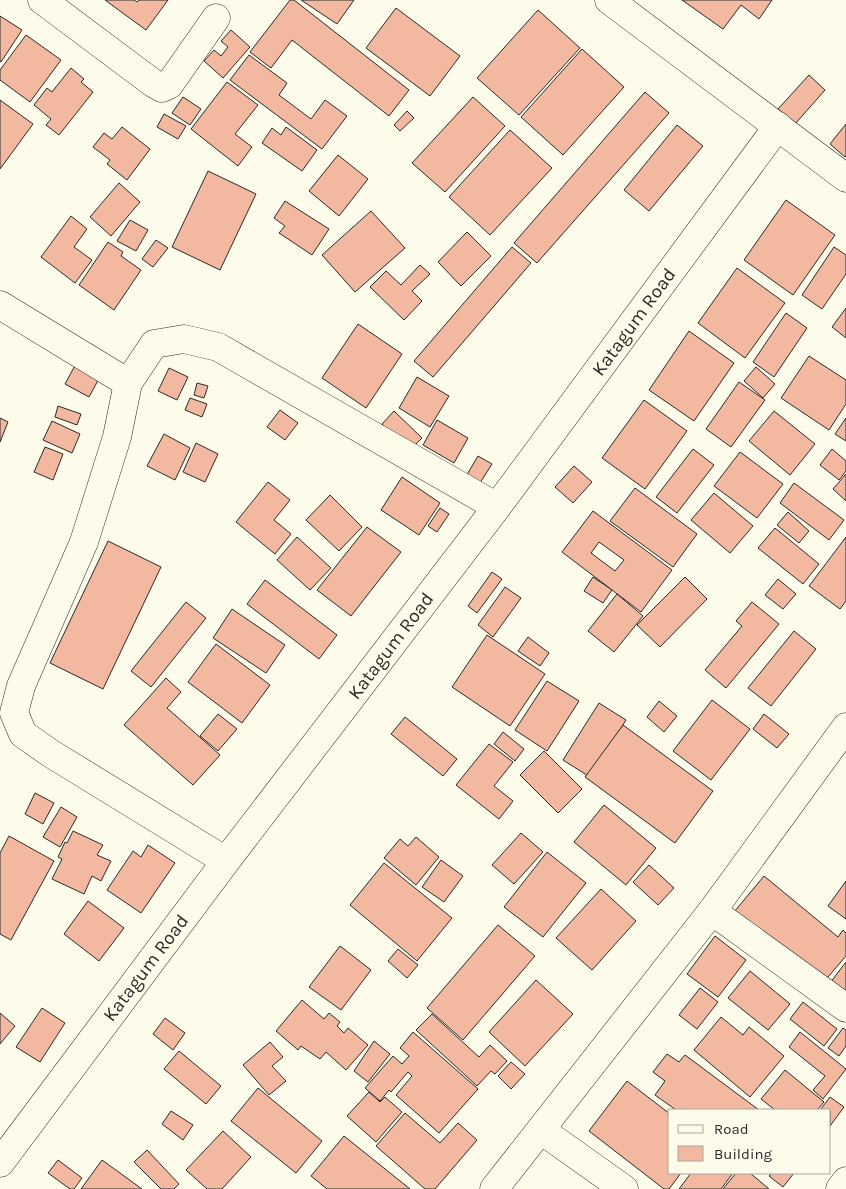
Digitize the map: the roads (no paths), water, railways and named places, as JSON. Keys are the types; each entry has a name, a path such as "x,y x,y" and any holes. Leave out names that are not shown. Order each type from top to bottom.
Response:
{"street":[{"path":"42,0 153,84 162,88 169,85 216,18"},
{"path":"609,0 846,178"},
{"name":"Katagum Road","path":"0,1162 226,861 497,507 778,126"},
{"path":"0,305 128,383"},
{"path":"226,861 50,753 23,734 14,713 21,686 84,542 117,437 128,383 154,344 184,339 218,347 497,507"},
{"path":"494,1189 712,911 846,727"},
{"path":"712,911 846,1008"},
{"path":"541,1130 624,1189"},
{"path":"840,1189 846,1181"}]}
